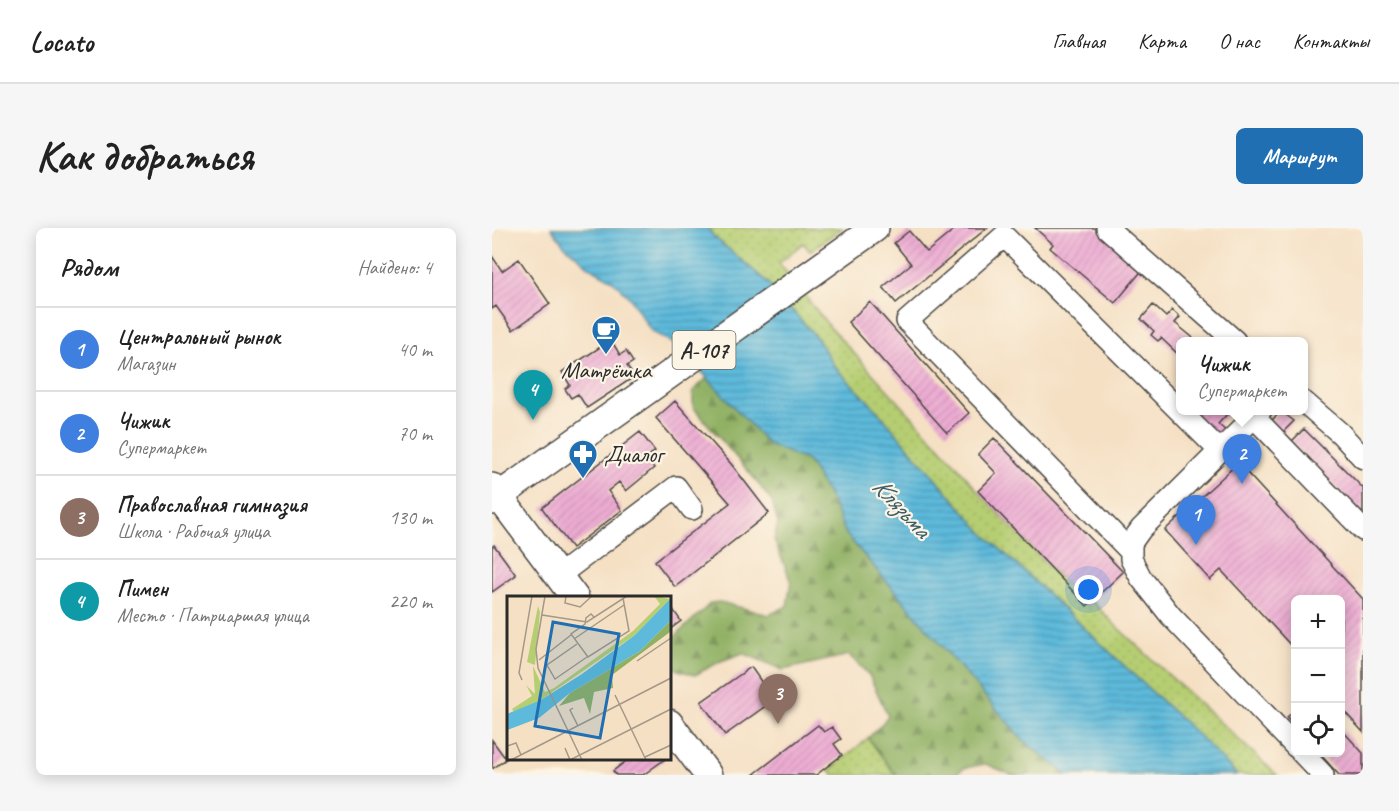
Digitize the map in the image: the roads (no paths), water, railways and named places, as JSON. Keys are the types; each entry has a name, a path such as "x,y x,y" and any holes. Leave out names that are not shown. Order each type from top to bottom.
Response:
{"main road":[{"name":"А-107","path":"494,495 581,437 875,228"},
{"path":"494,495 573,596"},
{"path":"670,724 708,775"}],"street":[{"path":"1107,228 1229,337"},
{"path":"1131,552 908,321 1004,236 1176,406"},
{"path":"1308,405 1340,433 1363,458"},
{"path":"1185,415 1220,450"},
{"path":"1256,415 1141,529 1131,543 1131,559 1141,578 1172,616 1291,742"},
{"path":"1258,415 1363,530"},
{"path":"558,576 676,487 692,509"},
{"path":"1305,757 1323,775"}],"water":[{"name":"Клязьма","path":"551,228 708,228 713,236 766,281 817,338 835,367 870,403 983,533 1199,736 1237,775 1067,775 1022,739 846,534 831,499 808,461 768,444 678,346 651,331 630,298 611,279 591,268 564,245"}],"place":[{"name":"Матрёшка","path":"606,356"},
{"name":"Пимен","path":"533,420"},
{"name":"Диалог","path":"583,480"},
{"name":"Чижик","path":"1242,484"},
{"name":"Центральный рынок","path":"1196,545"},
{"name":"Православная гимназия","path":"778,724"}]}
